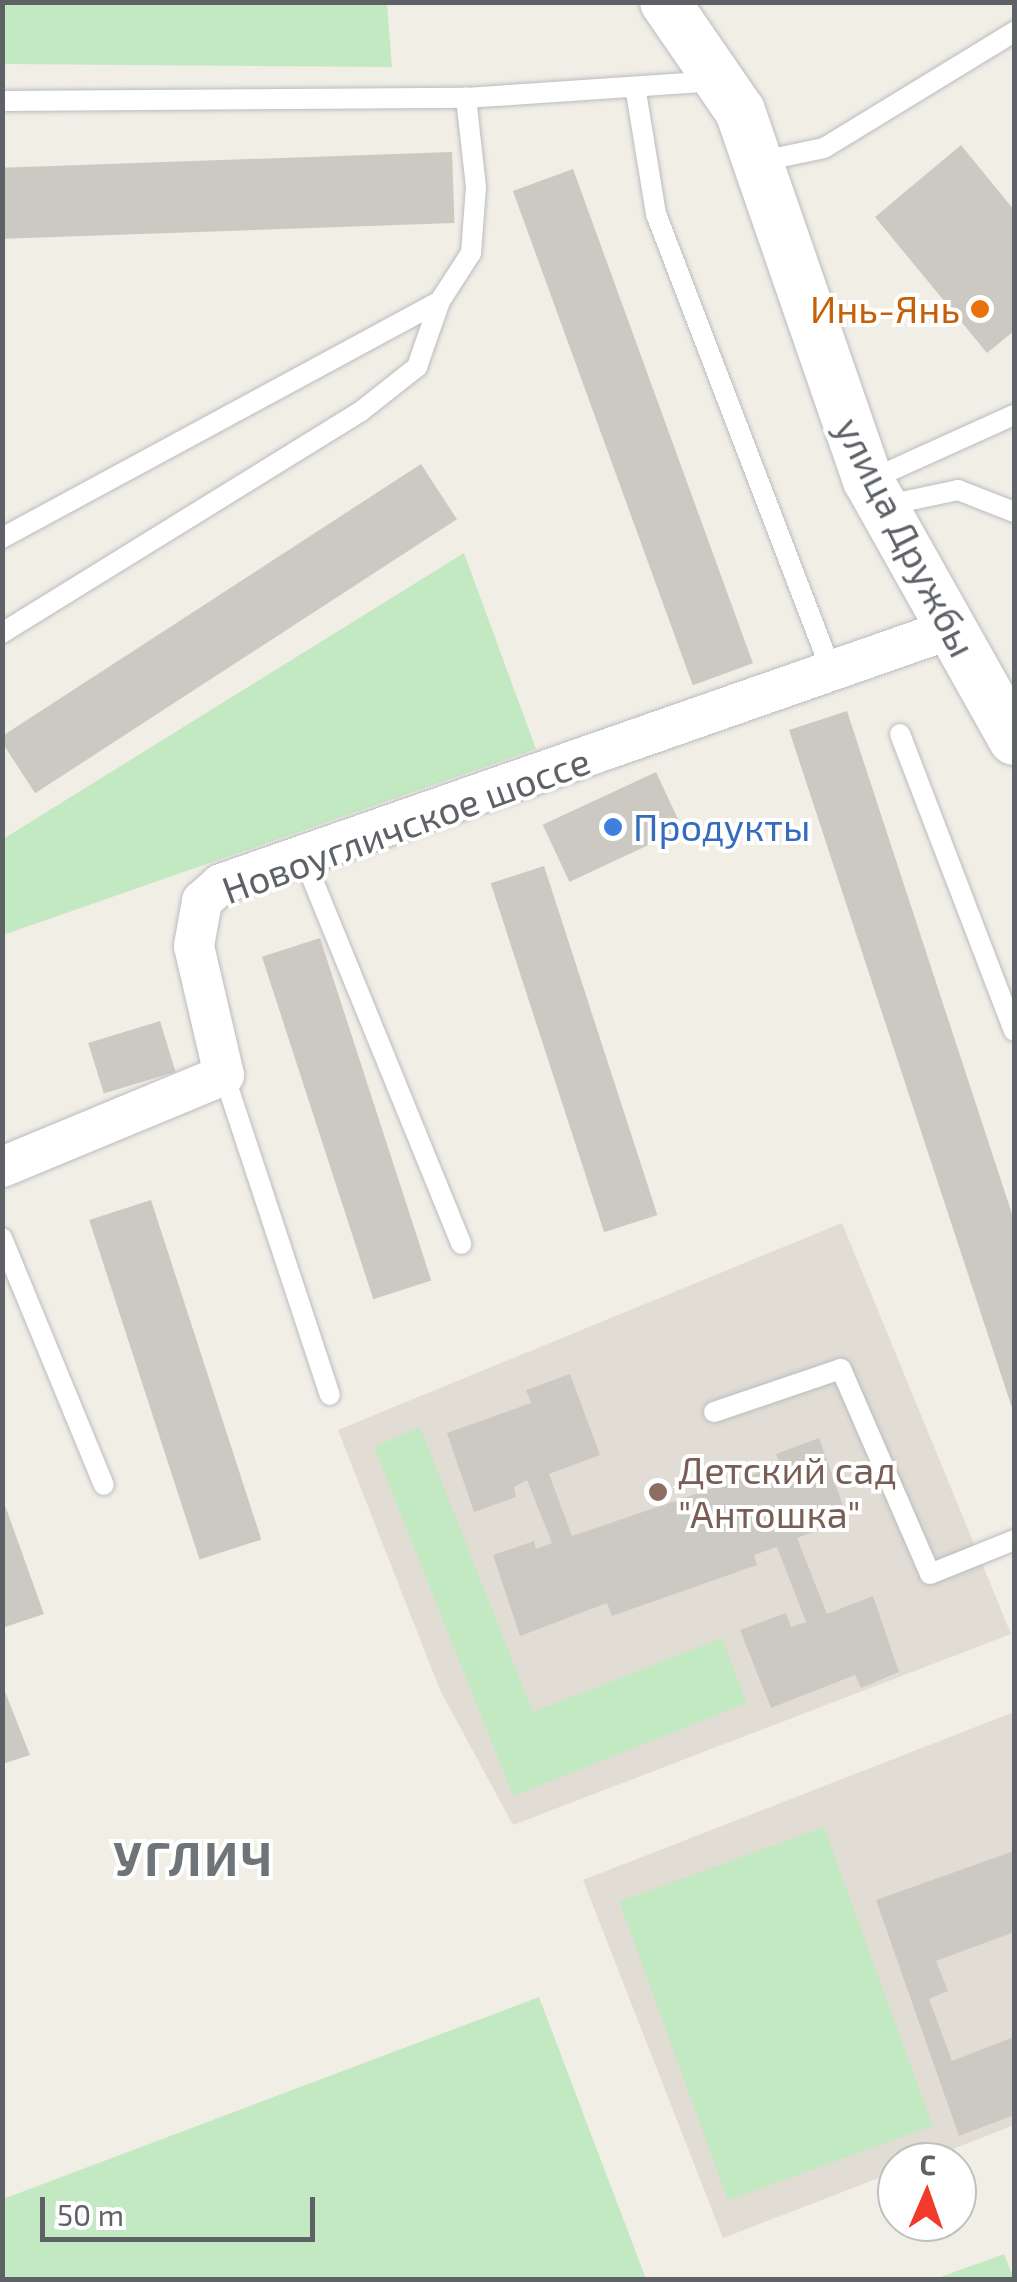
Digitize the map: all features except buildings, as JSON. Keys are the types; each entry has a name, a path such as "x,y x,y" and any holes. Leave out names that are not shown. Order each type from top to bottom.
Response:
{"street":[{"name":"улица Дружбы","path":"665,2 724,80 762,161 875,493 948,630 1014,740"},
{"name":"Новоугличское шоссе","path":"224,1075 194,946 202,901 222,884 833,675 948,630"},
{"path":"2,1167 224,1075"}],"lane":[{"path":"762,161 824,148 1014,32"},
{"path":"2,101 466,98 636,92 724,80"},
{"path":"636,92 656,214 833,675"},
{"path":"2,632 360,412 416,367 440,301 471,253 476,187 466,98"},
{"path":"2,538 440,301"},
{"path":"875,493 1014,415"},
{"path":"875,493 958,490 1014,512"},
{"path":"900,734 1014,1032"},
{"path":"303,856 461,1244"},
{"path":"224,1075 330,1395"},
{"path":"2,1238 104,1485"},
{"path":"714,1412 841,1369 930,1574 1014,1540"}],"shaded area":[{"name":"Детский сад \"Антошка\"","path":"842,1223 1011,1634 513,1825 440,1690 338,1430"},
{"path":"1014,1712 1014,2125 971,2142 877,2142 877,2179 723,2238 583,1880"}],"green space":[{"path":"3,2 433,3 387,3 392,67 3,64"},
{"path":"464,553 536,749 3,935 3,839"},
{"path":"420,1427 533,1712 722,1638 747,1703 513,1796 374,1447"},
{"path":"824,1827 933,2126 888,2142 877,2142 877,2146 728,2200 619,1902"},
{"path":"539,1997 646,2279 3,2279 3,2199"},
{"path":"1004,2254 1014,2279 935,2279"}],"place":[{"name":"Инь-Янь","path":"980,309"},
{"name":"Продукты","path":"613,827"},
{"name":"Детский сад \"Антошка\"","path":"658,1492"}],"district":[{"name":"УГЛИЧ","path":"194,1858"}]}
